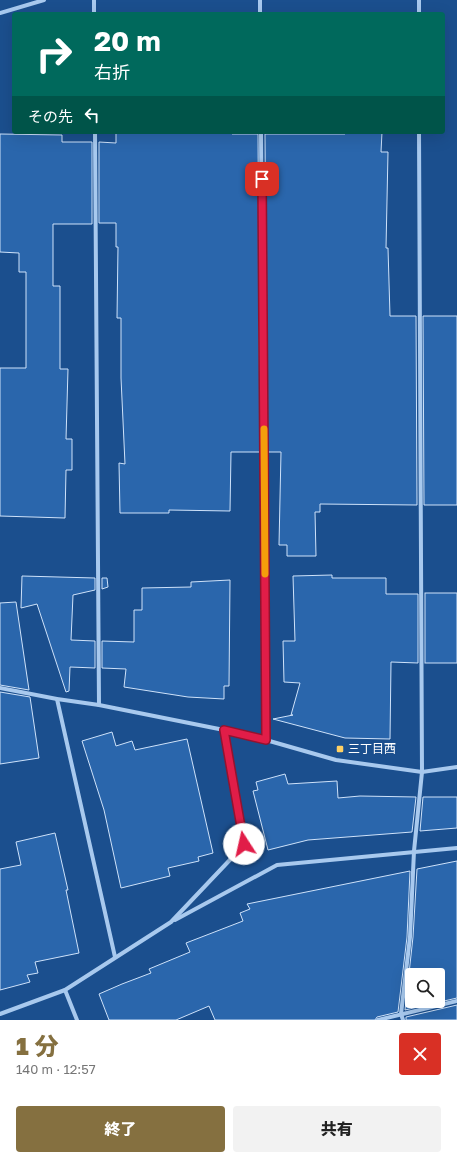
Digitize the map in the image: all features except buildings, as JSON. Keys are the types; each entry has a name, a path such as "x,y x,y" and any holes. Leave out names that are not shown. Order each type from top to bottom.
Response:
{"street":[{"path":"0,13 44,0"},
{"path":"94,0 94,12"},
{"path":"260,0 260,12"},
{"path":"419,0 419,12"},
{"path":"95,134 99,705"},
{"path":"261,134 266,740"},
{"path":"403,1020 401,1014 410,937 414,851 422,772 419,134"},
{"path":"0,688 99,705 224,730 266,740 336,760 422,772 457,767"},
{"path":"57,699 115,957"},
{"path":"171,922 244,844 224,730"},
{"path":"0,1014 65,990 171,922 277,865 457,848"},
{"path":"65,990 77,1020"},
{"path":"378,1020 457,1001"}],"slow traffic":[{"path":"264,429 265,574"}],"place":[{"name":"三丁目西","path":"340,749"}],"route":[{"path":"244,844 224,730 266,740 262,179"}]}
